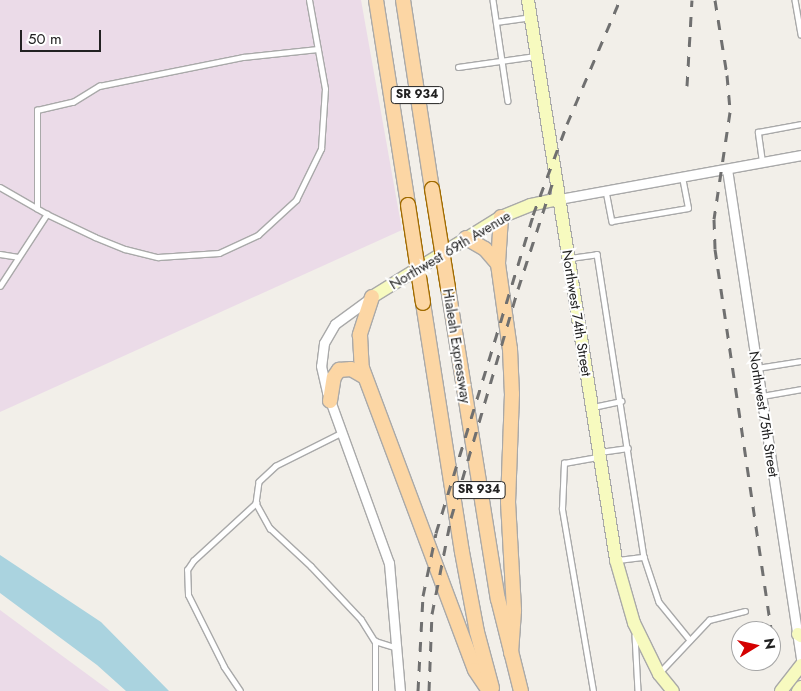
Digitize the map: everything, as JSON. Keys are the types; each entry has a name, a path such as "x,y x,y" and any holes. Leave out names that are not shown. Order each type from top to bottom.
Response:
{"main road":[{"name":"Hialeah Expressway","path":"376,0 462,552 477,632 491,691"},
{"name":"Hialeah Expressway","path":"403,0 475,467 511,653 521,691"},
{"name":"Northwest 74th Street","path":"528,0 616,560 634,623 658,674 673,691"},
{"name":"Northwest 69th Avenue","path":"372,297 501,217 530,205 559,199"},
{"path":"501,217 498,264 512,385 508,502 514,610 511,653"},
{"path":"466,238 485,249 498,264"},
{"path":"372,297 363,317 359,343 365,377 475,670 491,691"},
{"path":"330,400 333,381 339,370 351,369 365,377"},
{"path":"781,691 801,665"},
{"path":"798,691 801,686"}],"street":[{"name":"Northwest 69th Avenue","path":"559,199 801,155"},
{"name":"Northwest 75th Street","path":"728,169 760,396 799,635 801,660"},
{"name":"Northwest 69th Avenue","path":"372,297 335,324 324,344 321,366 330,400 390,563 400,691"}],"lane":[{"path":"0,187 37,209 124,250 158,257 197,257 240,245 258,235 296,200 321,149 325,89 309,0"},
{"path":"493,0 508,101"},
{"path":"795,0 801,34"},
{"path":"496,22 530,17"},
{"path":"37,209 37,110 72,102 98,86 243,57 318,49"},
{"path":"458,67 536,56"},
{"path":"762,162 758,132 801,124"},
{"path":"606,191 612,221 688,208 682,177"},
{"path":"0,286 47,214"},
{"path":"0,254 18,257"},
{"path":"568,258 597,254 644,557 659,602 690,640"},
{"path":"756,368 801,361"},
{"path":"760,396 801,389"},
{"path":"592,407 621,401"},
{"path":"342,433 276,466 259,482 256,503 270,528 317,572 361,619 375,641 375,691"},
{"path":"593,691 562,509 564,463 628,448"},
{"path":"240,691 188,595 188,570 192,561 256,503"},
{"path":"616,560 644,557"},
{"path":"658,674 709,620 745,612"},
{"name":"Northwest 74th Street","path":"634,623 638,691"},
{"path":"375,641 398,648"}],"shaded area":[{"path":"0,0 361,0 402,230 0,412"},
{"path":"0,610 110,691 0,691"}],"water":[{"path":"0,555 101,622 169,691 126,691 97,665 0,593"}],"railway":[{"path":"418,691 423,596 436,533 533,215 567,124 620,0"},
{"path":"687,86 692,0"},
{"path":"715,0 727,75 730,112 714,219 715,249 770,621"},
{"path":"429,691 432,614 451,518 518,289 554,178"}]}
